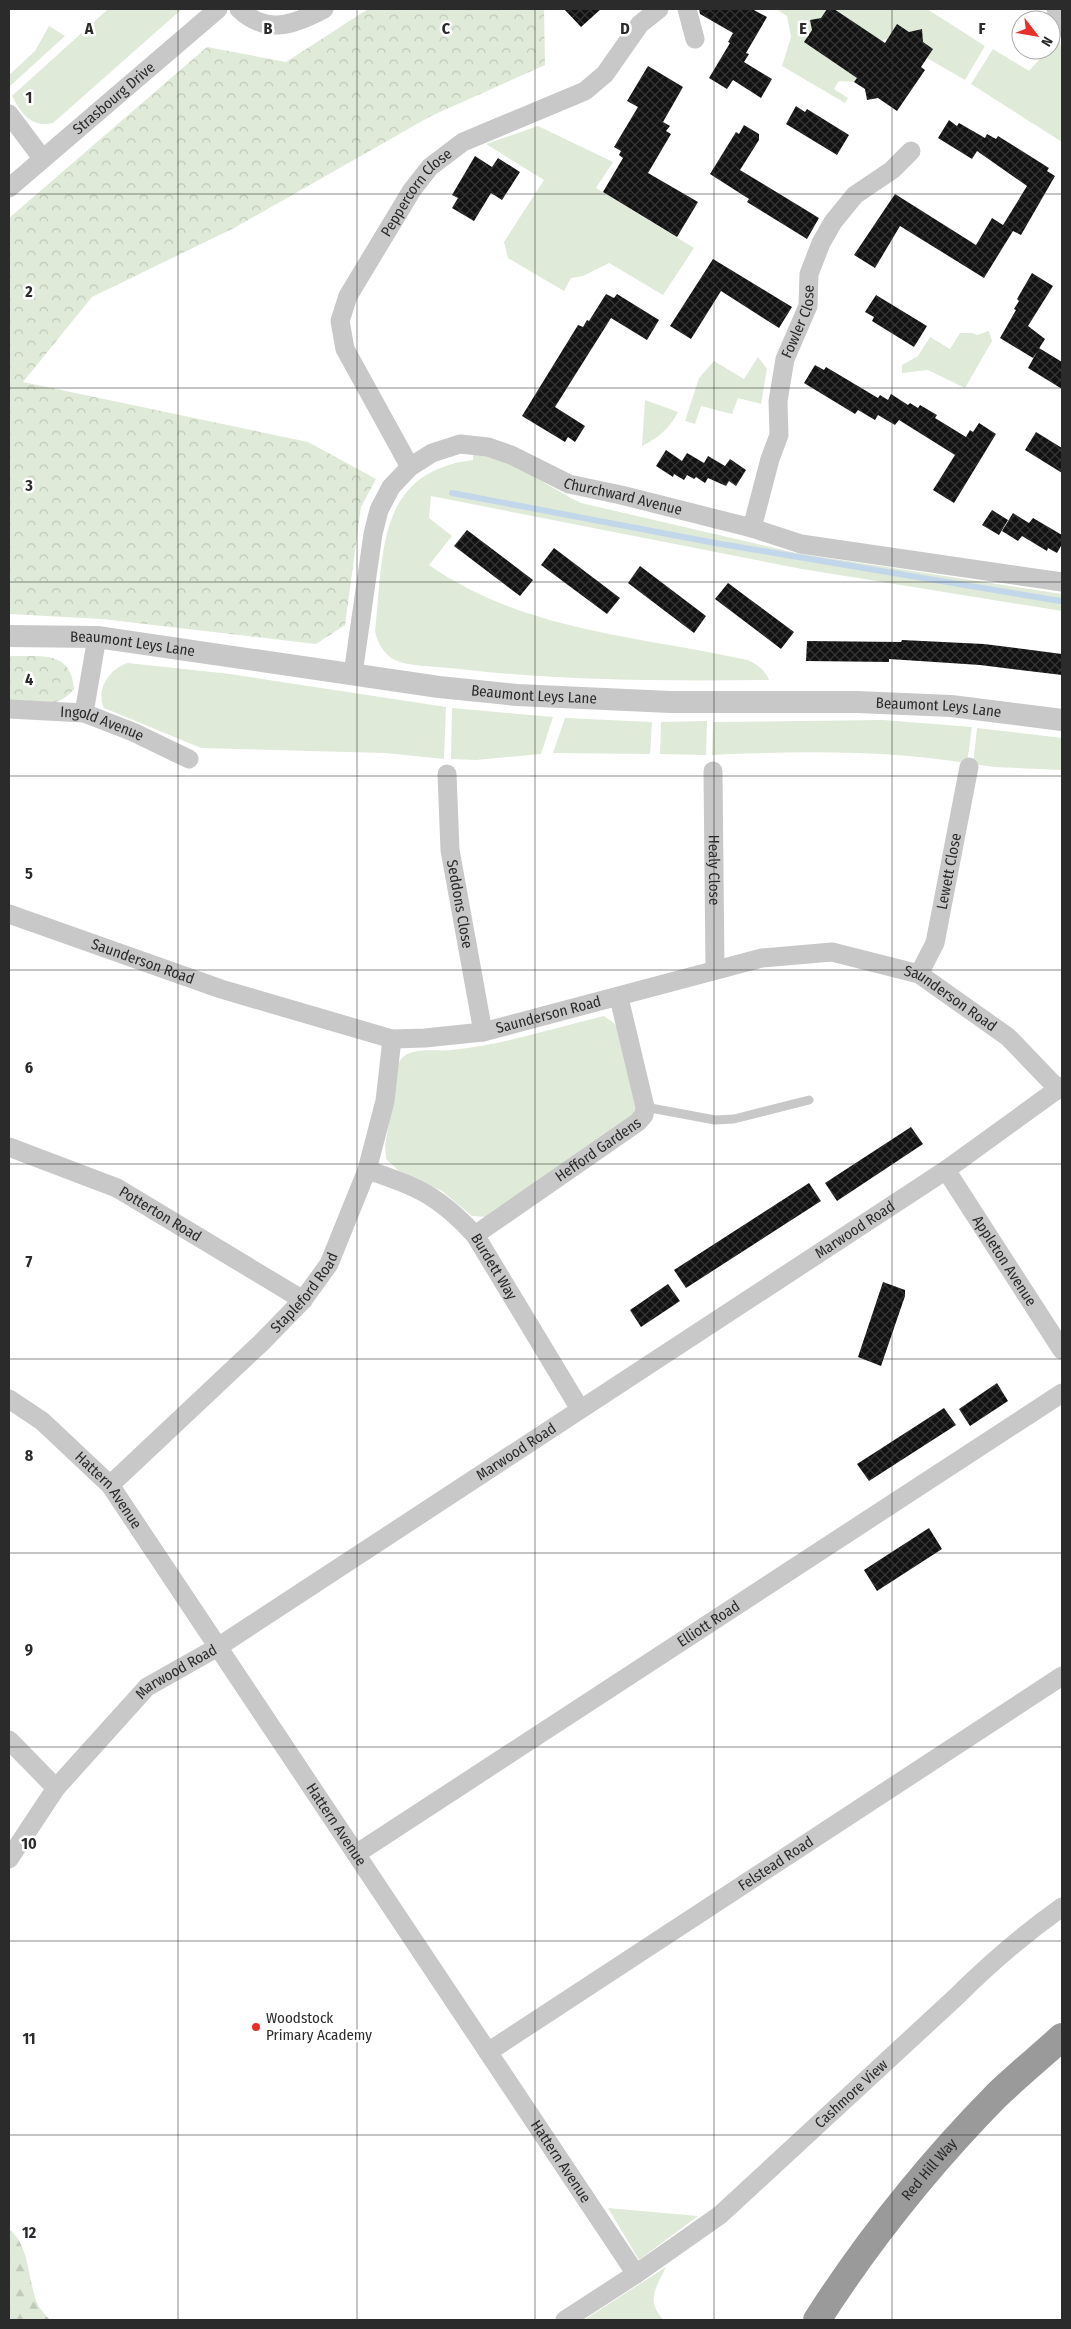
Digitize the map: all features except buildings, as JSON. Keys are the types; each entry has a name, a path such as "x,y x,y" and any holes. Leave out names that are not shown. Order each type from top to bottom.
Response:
{"highway":[{"name":"Red Hill Way","path":"817,2320 867,2246 913,2188 998,2095 1062,2037"}],"street":[{"name":"Strasbourg Drive","path":"9,188 218,9"},
{"path":"239,9 246,16 269,26 289,24 324,9"},
{"name":"Peppercorn Close","path":"410,467 346,350 340,321 348,296 412,190 430,167 463,142 585,91 606,74 640,24 659,9"},
{"path":"686,9 696,40"},
{"path":"1056,9 1062,27"},
{"path":"9,114 42,158"},
{"name":"Fowler Close","path":"752,528 770,459 780,435 778,401 783,367 808,306 809,274 821,243 833,222 855,194 892,170 911,151"},
{"name":"Churchward Avenue","path":"353,674 378,510 391,487 410,467 432,453 460,444 488,447 511,454 569,484 752,528 801,544 1062,582"},
{"name":"Beaumont Leys Lane","path":"9,636 97,637 353,674 517,695 670,702 866,702 951,706 1062,720"},
{"path":"84,713 97,637"},
{"name":"Ingold Avenue","path":"9,709 84,713 133,732 189,759"},
{"name":"Lewett Close","path":"919,974 935,943 969,767"},
{"name":"Healy Close","path":"713,771 715,970"},
{"name":"Seddons Close","path":"447,774 450,850 483,1032"},
{"name":"Saunderson Road","path":"9,914 220,990 392,1039 425,1038 483,1032 619,998 762,958 832,952 919,974 1008,1037 1060,1088"},
{"name":"Hefford Gardens","path":"475,1235 638,1122 644,1115 646,1107 619,998"},
{"name":"Stapleford Road","path":"110,1485 304,1300 329,1264 367,1170 385,1101 392,1039"},
{"name":"Marwood Road","path":"9,1859 56,1788 147,1687 218,1647 946,1170 1060,1088"},
{"name":"Potterton Road","path":"9,1148 116,1188 304,1300"},
{"name":"Burdett Way","path":"367,1170 404,1182 433,1196 456,1214 475,1235 580,1410"},
{"name":"Appleton Avenue","path":"946,1170 1062,1349"},
{"name":"Elliott Road","path":"356,1854 1062,1393"},
{"name":"Hattern Avenue","path":"9,1399 42,1421 110,1485 636,2274"},
{"name":"Felstead Road","path":"488,2052 1062,1676"},
{"path":"9,1740 56,1788"},
{"name":"Cashmore View","path":"565,2320 636,2274 720,2215 956,1997 981,1971 1062,1907"}],"lane":[{"path":"646,1107 715,1120 734,1119 809,1100"}],"green space":[{"path":"108,9 182,9 53,123 39,123 28,118 19,109 12,96"},
{"path":"368,9 544,9 545,65 431,116 234,228 92,297 23,382 308,442 376,479 361,507 345,625 316,644 102,619 9,614 9,218 207,47 286,62"},
{"path":"776,9 827,9 821,18 810,20 857,78 854,82 839,81 834,89 848,98 845,103 782,66 791,37 787,16"},
{"path":"834,9 927,9 985,46 965,80 927,58 933,49 923,42 921,29 881,41"},
{"path":"49,26 65,36 9,87 9,75 35,51"},
{"path":"1061,47 1062,142 971,84 993,49 1029,71 1039,60 1061,60"},
{"path":"538,126 613,162 596,188 694,248 663,295 609,263 583,276 571,278 564,291 508,258 504,242 544,180 486,144"},
{"path":"989,331 992,341 965,388 928,370 902,373 902,365 918,356 930,337 950,349 960,333 977,335"},
{"path":"758,357 767,369 761,404 738,398 732,414 701,406 695,424 685,421 699,378 714,361 744,379"},
{"path":"645,400 678,412 663,432 642,446"},
{"path":"473,454 501,460 515,466 581,503 796,553 1062,594 1062,611 802,569 431,496 429,518 452,536 429,565 465,587 503,604 543,618 624,637 748,660 761,668 769,680 581,678 506,674 400,662 383,650 375,631 380,574 384,547 391,522 401,499 418,481 441,468 473,460"},
{"path":"9,656 42,656 60,661 67,667 72,676 74,689 67,696 52,703 36,704 9,701"},
{"path":"128,663 230,674 446,707 444,759 385,753 201,748 104,708 101,694 106,681 115,670"},
{"path":"452,708 553,717 541,754 476,760 451,759"},
{"path":"565,718 652,722 650,754 553,753"},
{"path":"883,720 972,727 967,763 903,756 840,753 712,755 713,722"},
{"path":"707,721 706,755 660,754 661,722"},
{"path":"977,728 1062,738 1062,770 994,767 973,764"},
{"path":"604,1016 615,1024 618,1030 639,1117 487,1217 472,1216 442,1191 399,1171 386,1159 385,1146 398,1066 401,1059 406,1055 420,1051 470,1048 528,1036"},
{"path":"608,2208 698,2216 639,2260"},
{"path":"9,2229 16,2236 25,2255 34,2296 38,2305 50,2320 9,2320"},
{"path":"666,2267 654,2294 655,2307 664,2320 584,2320"}],"waterway":[{"path":"452,493 715,543 1060,601"}],"place":[{"name":"Woodstock Primary Academy","path":"256,2027"}]}
